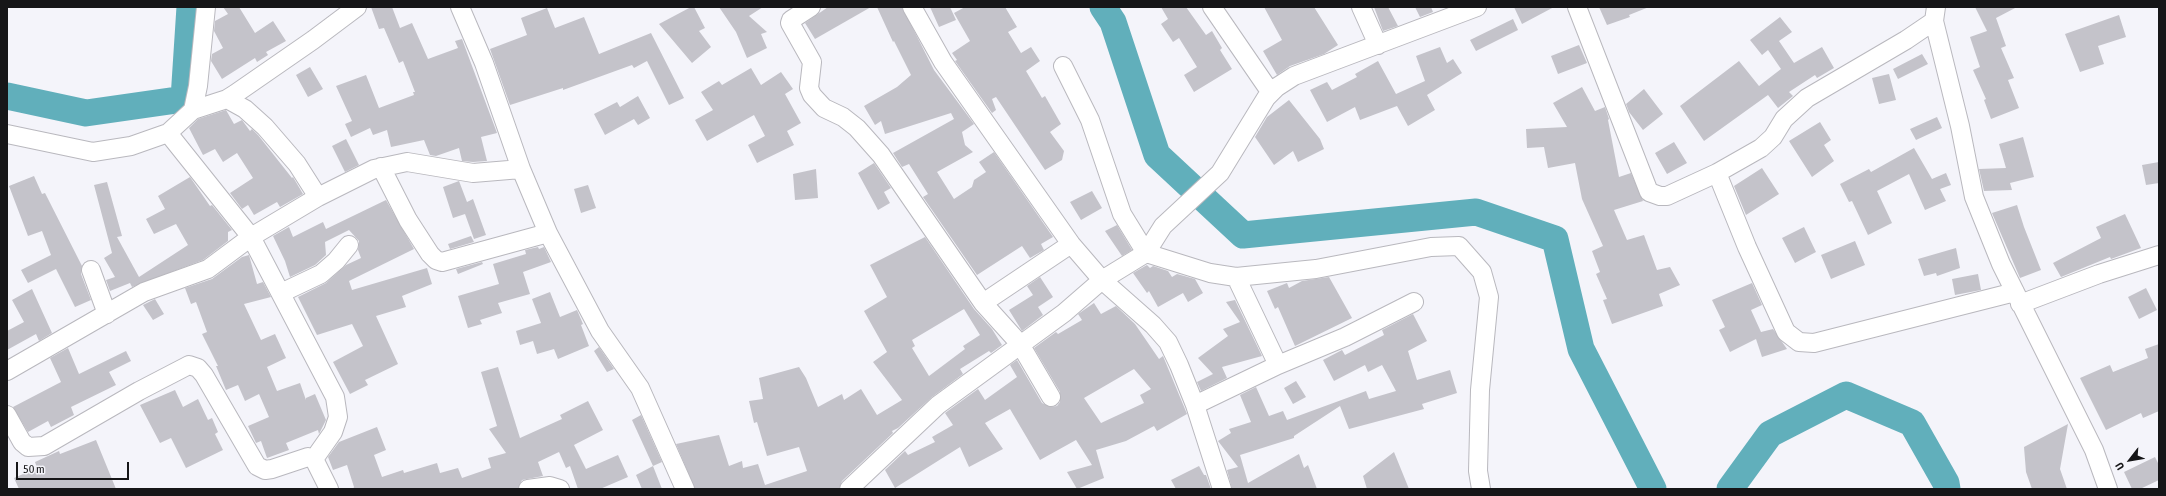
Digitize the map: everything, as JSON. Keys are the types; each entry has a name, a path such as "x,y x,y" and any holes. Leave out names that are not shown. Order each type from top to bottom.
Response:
{"street":[{"path":"193,110 198,86 206,7"},
{"path":"7,134 93,152 131,146 168,133 193,110 227,99 358,7"},
{"path":"460,7 484,63 521,169 548,233 600,331 640,388 685,489"},
{"path":"811,7 791,20 790,23 812,62 810,92 824,108 843,116 857,128 881,155 982,303 1020,344 1051,397"},
{"path":"912,7 943,62 1071,244 1102,280 1153,325 1168,342 1195,405 1222,489"},
{"path":"1212,7 1271,93"},
{"path":"1361,7 1378,45"},
{"path":"849,489 938,405 1064,313 1102,280 1146,253 1164,226 1220,173 1266,98 1271,93 1294,76 1476,7"},
{"path":"1577,7 1649,192 1655,195 1667,196 1717,173 1761,148 1773,137 1784,119 1807,98 1906,40 1935,14 1974,197 2001,264 2094,450 2108,489"},
{"path":"1063,66 1090,120 1122,214 1146,253 1210,273 1236,277 1316,269 1431,247 1459,246 1482,272 1489,297 1480,390 1478,471 1481,489"},
{"path":"227,99 239,104 265,127 297,164 318,197"},
{"path":"168,133 251,237 335,397 338,418 333,432 314,459"},
{"path":"7,371 144,292 208,268 251,237 318,197 381,167 407,162 473,173 521,169"},
{"path":"381,167 408,220 430,254 436,260 442,262 548,233"},
{"path":"1717,173 1747,246 1786,332 1799,342 1814,343 2018,298 2159,255"},
{"path":"982,303 1071,244"},
{"path":"281,293 321,274 336,261 350,245"},
{"path":"91,270 107,314"},
{"path":"1236,277 1278,365"},
{"path":"1195,405 1278,365 1346,337 1414,302"},
{"path":"7,415 22,442 28,446 44,446 139,390 189,365 198,368 204,374 257,466 265,470 272,469 308,457 314,459 321,470 329,489"},
{"path":"528,489 550,486 560,489"}],"building":[{"path":"223,7 239,7 255,33 273,21 286,41 266,52 268,55 257,62 255,58 222,79 211,61 212,54 223,48 214,31 215,21 228,14"},
{"path":"371,7 392,7 400,28 412,23 428,59 458,48 455,41 462,39 497,133 481,137 487,161 462,161 459,148 436,156 430,155 424,140 391,147 387,130 373,135 370,128 351,137 345,124 352,121 336,86 366,75 379,108 414,95 413,92 415,92 403,61 399,63 384,28 379,29"},
{"path":"691,7 694,7 705,28 699,31 711,47 692,63 659,24"},
{"path":"719,7 763,7 749,16 767,32 761,34 767,48 747,58 736,32"},
{"path":"828,7 871,7 815,39 805,23"},
{"path":"877,7 902,7 934,70 974,124 962,132 965,145 973,152 937,172 954,199 972,187 974,180 986,172 979,162 994,152 1053,237 1041,244 1044,250 1030,258 1022,246 977,275 923,197 928,194 909,164 902,167 893,153 954,119 951,113 885,134 881,121 875,125 864,106 897,87 911,75 894,41 893,42"},
{"path":"930,7 950,7 956,20 939,27"},
{"path":"965,7 1005,7 1017,27 1008,32 1021,53 1031,47 1040,61 1026,71 1042,98 1045,96 1061,124 1050,132 1064,151 1062,160 1045,170 996,97 992,99 996,110 992,113 955,61 957,60 952,53 970,41 954,13"},
{"path":"1161,7 1186,7 1206,35 1212,31 1222,48 1220,50 1232,69 1194,92 1184,75 1197,67 1179,38 1173,42 1161,24 1168,19"},
{"path":"1264,7 1314,7 1338,45 1324,54 1290,66 1277,75 1263,51 1282,40"},
{"path":"1374,7 1388,7 1398,26 1383,31"},
{"path":"1415,7 1431,7 1433,12 1420,17"},
{"path":"1514,7 1554,7 1522,24"},
{"path":"1599,7 1649,7 1629,15 1630,17 1607,25"},
{"path":"1975,7 2017,7 1996,18 2006,46 2001,48 2014,78 2008,80 2019,108 1991,119 1984,100 1986,99 1973,70 1980,67 1970,37 1987,31"},
{"path":"547,8 555,28 584,17 599,54 651,33 684,98 669,105 647,61 634,68 632,65 563,90 563,88 510,105 490,49 527,35 521,18"},
{"path":"2119,15 2126,37 2098,46 2104,64 2080,72 2065,34"},
{"path":"1780,17 1792,32 1779,41 1794,63 1822,47 1834,68 1817,78 1815,75 1789,92 1793,96 1778,108 1768,95 1704,141 1680,106 1739,61 1759,86 1781,69 1768,50 1762,55 1750,40"},
{"path":"1513,19 1518,30 1476,51 1470,40"},
{"path":"1579,45 1587,63 1558,74 1551,56"},
{"path":"1440,47 1447,63 1453,59 1462,73 1427,95 1435,110 1408,126 1397,106 1360,120 1355,107 1327,122 1310,90 1327,82 1332,90 1357,77 1355,74 1378,61 1396,94 1425,81 1416,56"},
{"path":"1922,54 1928,64 1898,79 1893,69"},
{"path":"310,67 323,89 308,97 296,75"},
{"path":"751,68 761,85 781,72 793,89 785,94 801,123 787,131 794,145 757,163 748,145 765,136 754,115 707,141 695,120 713,110 701,92 719,81 722,85"},
{"path":"1889,74 1896,100 1879,104 1872,78"},
{"path":"1582,87 1595,111 1605,107 1609,119 1619,177 1631,173 1643,201 1614,210 1627,240 1644,235 1657,270 1670,267 1680,285 1659,294 1663,306 1612,324 1603,300 1607,299 1596,274 1600,272 1592,251 1603,246 1582,199 1575,163 1548,168 1544,147 1527,148 1526,129 1567,127 1553,103"},
{"path":"1644,89 1663,114 1643,130 1629,112 1626,104"},
{"path":"638,96 650,118 638,125 634,119 605,135 594,114 617,102 620,107"},
{"path":"1289,100 1320,139 1324,149 1298,162 1293,151 1274,165 1255,137 1267,117"},
{"path":"226,110 234,124 242,120 250,131 252,129 258,135 292,178 293,177 303,194 280,207 277,202 254,215 248,205 242,209 230,193 253,178 237,153 223,162 215,149 203,155 189,128 198,119"},
{"path":"1937,117 1942,128 1916,140 1910,129"},
{"path":"1820,122 1831,140 1824,145 1834,161 1812,177 1789,141"},
{"path":"2023,137 2034,177 2010,183 2012,190 1984,191 1979,169 2006,168 1999,144"},
{"path":"346,139 359,165 345,172 332,146"},
{"path":"1674,142 1687,163 1667,174 1655,153"},
{"path":"1914,148 1932,179 1946,173 1951,185 1940,189 1946,201 1925,210 1909,174 1877,191 1892,223 1868,235 1852,201 1849,202 1840,184 1869,169 1871,172"},
{"path":"2159,162 2159,183 2146,185 2142,165"},
{"path":"874,163 891,188 884,192 890,203 878,210 858,173"},
{"path":"1762,168 1779,194 1746,215 1734,186"},
{"path":"816,169 818,198 795,200 793,174"},
{"path":"34,176 42,194 45,193 82,266 81,274 91,300 75,307 56,269 28,283 21,270 51,255 42,231 28,236 9,186"},
{"path":"190,177 210,206 212,205 232,230 228,232 228,241 203,260 132,287 130,283 110,291 106,280 115,277 104,258 112,253 94,185 107,182 122,236 117,237 139,277 188,245 176,224 154,234 146,219 165,209 158,196"},
{"path":"459,181 467,202 473,199 486,235 474,239 465,214 453,218 443,187"},
{"path":"588,185 596,208 581,213 574,189"},
{"path":"1092,191 1102,208 1081,220 1070,202"},
{"path":"386,200 414,249 349,281 352,290 427,268 432,284 402,296 406,307 376,316 398,364 365,380 368,385 350,394 333,362 363,346 352,324 317,335 298,297 326,283 346,265 361,258 358,250 359,241 349,230 325,242 326,255 315,265 290,277 285,261 273,236 289,227 293,237 323,222 326,229"},
{"path":"2017,205 2041,270 2020,278 1992,213"},
{"path":"2125,214 2141,248 2111,259 2110,257 2061,277 2053,263 2101,238 2096,227"},
{"path":"1117,225 1132,250 1122,256 1105,231"},
{"path":"1804,227 1816,252 1795,263 1782,238"},
{"path":"471,236 474,242 450,249 448,244"},
{"path":"925,237 974,309 992,329 1002,345 991,353 989,351 960,369 963,374 932,397 898,428 892,431 893,433 842,481 839,489 695,489 676,444 719,435 729,466 742,461 743,468 758,464 765,485 807,471 799,447 767,456 757,422 754,423 749,401 763,399 759,378 799,367 806,378 818,407 842,394 844,400 861,389 877,415 902,400 873,362 887,352 864,311 887,297 870,265","holes":["964,309 980,335 963,346 965,349 929,376 912,348 915,346 912,340"]},
{"path":"1855,241 1865,265 1831,279 1821,255"},
{"path":"538,247 539,249 544,247 551,262 523,272 530,294 498,303 502,313 480,320 482,324 468,328 458,296 499,284 493,264 526,254 525,250"},
{"path":"1956,248 1960,268 1937,276 1936,273 1924,276 1918,259"},
{"path":"249,255 257,284 263,282 271,297 244,304 261,340 275,334 286,358 267,367 277,391 300,383 306,400 306,398 315,394 326,420 319,434 318,430 286,443 289,450 267,458 261,441 256,443 248,426 269,417 259,394 245,401 238,385 226,390 216,366 218,366 202,334 207,332 196,302 191,304 185,288 212,279 242,257"},
{"path":"482,262 483,264 458,274 456,269"},
{"path":"1147,265 1150,268 1153,266 1168,271 1172,277 1177,274 1195,279 1203,293 1188,302 1183,293 1158,307 1149,291 1147,293 1133,273"},
{"path":"1978,274 1981,290 1955,295 1952,279"},
{"path":"1040,277 1053,297 1038,307 1043,315 1022,331 1009,310 1033,295 1027,286"},
{"path":"1329,277 1352,318 1295,346 1278,307 1275,309 1267,291 1287,283 1289,288 1302,281"},
{"path":"1752,283 1762,305 1751,310 1761,332 1773,329 1787,349 1762,357 1756,339 1730,352 1719,330 1725,327 1712,300"},
{"path":"2146,288 2157,310 2139,319 2128,297"},
{"path":"32,289 52,333 39,341 36,334 7,350 7,331 24,322 12,300"},
{"path":"550,292 560,317 577,310 583,324 581,325 589,346 558,359 554,349 537,354 533,341 520,345 516,331 541,323 532,299"},
{"path":"155,299 164,314 153,320 143,305"},
{"path":"1235,300 1262,356 1222,367 1227,378 1201,391 1197,382 1213,374 1198,358 1228,336 1223,329 1240,322 1226,302"},
{"path":"1094,303 1101,314 1116,306 1135,324 1159,359 1163,356 1187,414 1157,431 1154,426 1126,441 1096,450 1104,478 1077,489 1067,472 1092,465 1076,440 1040,460 1010,409 985,423 1003,449 969,467 960,447 895,488 885,470 905,451 908,455 935,442 932,437 953,425 945,413 978,389 985,400 1017,377 1010,365 1017,360 1042,403 1051,407 1057,406 1060,402 1060,392 1034,348 1056,332 1058,334 1082,320 1078,314","holes":["1134,369 1151,389 1140,395 1144,403 1101,423 1084,398"]},
{"path":"1413,314 1427,341 1408,351 1417,380 1450,370 1457,393 1422,404 1424,409 1349,429 1340,406 1294,436 1294,438 1240,455 1248,483 1299,454 1304,468 1308,465 1317,489 1232,489 1227,470 1238,467 1218,441 1231,433 1229,429 1251,422 1240,395 1256,387 1269,416 1283,411 1287,420 1366,391 1369,399 1396,391 1382,365 1368,372 1365,365 1334,381 1323,360 1342,350 1345,355 1384,335 1382,330"},
{"path":"2159,344 2159,411 2143,418 2141,413 2106,430 2080,378 2110,365 2113,372 2148,358 2145,349"},
{"path":"599,347 614,369 607,372 594,351"},
{"path":"68,348 79,374 126,351 131,361 109,372 116,385 71,407 74,415 51,427 48,421 28,432 13,407 61,382 50,358"},
{"path":"498,367 520,438 562,419 560,415 588,401 603,430 574,445 586,469 618,455 628,477 600,489 578,489 570,466 566,468 559,452 538,462 543,476 522,480 518,489 353,489 354,487 347,465 333,470 328,457 339,442 377,427 386,450 374,455 382,477 403,470 404,473 437,463 440,473 458,468 462,478 491,468 488,458 506,453 489,429 497,426 481,372"},
{"path":"1296,381 1306,397 1293,404 1284,388"},
{"path":"175,390 183,407 198,399 208,420 212,418 218,432 215,434 223,450 186,468 171,438 160,443 140,405"},
{"path":"641,415 662,462 653,466 632,420"},
{"path":"2068,424 2060,469 2067,489 2032,489 2026,472 2024,447"},
{"path":"96,440 116,489 19,489 14,478 37,468 35,462 59,451 60,454"},
{"path":"1394,452 1409,489 1367,489 1363,476"},
{"path":"2155,457 2159,465 2159,480 2140,489 2132,489 2124,472"},
{"path":"653,466 662,489 642,489 636,475"},
{"path":"1199,466 1204,475 1206,475 1211,489 1176,489 1171,480"}],"waterway":[{"path":"7,96 86,113 184,99 190,7"},
{"path":"1103,7 1113,22 1157,155 1243,235 1476,212 1555,239 1581,349 1653,489"},
{"path":"1730,489 1770,434 1846,395 1912,423 1946,483 1947,489"}]}
